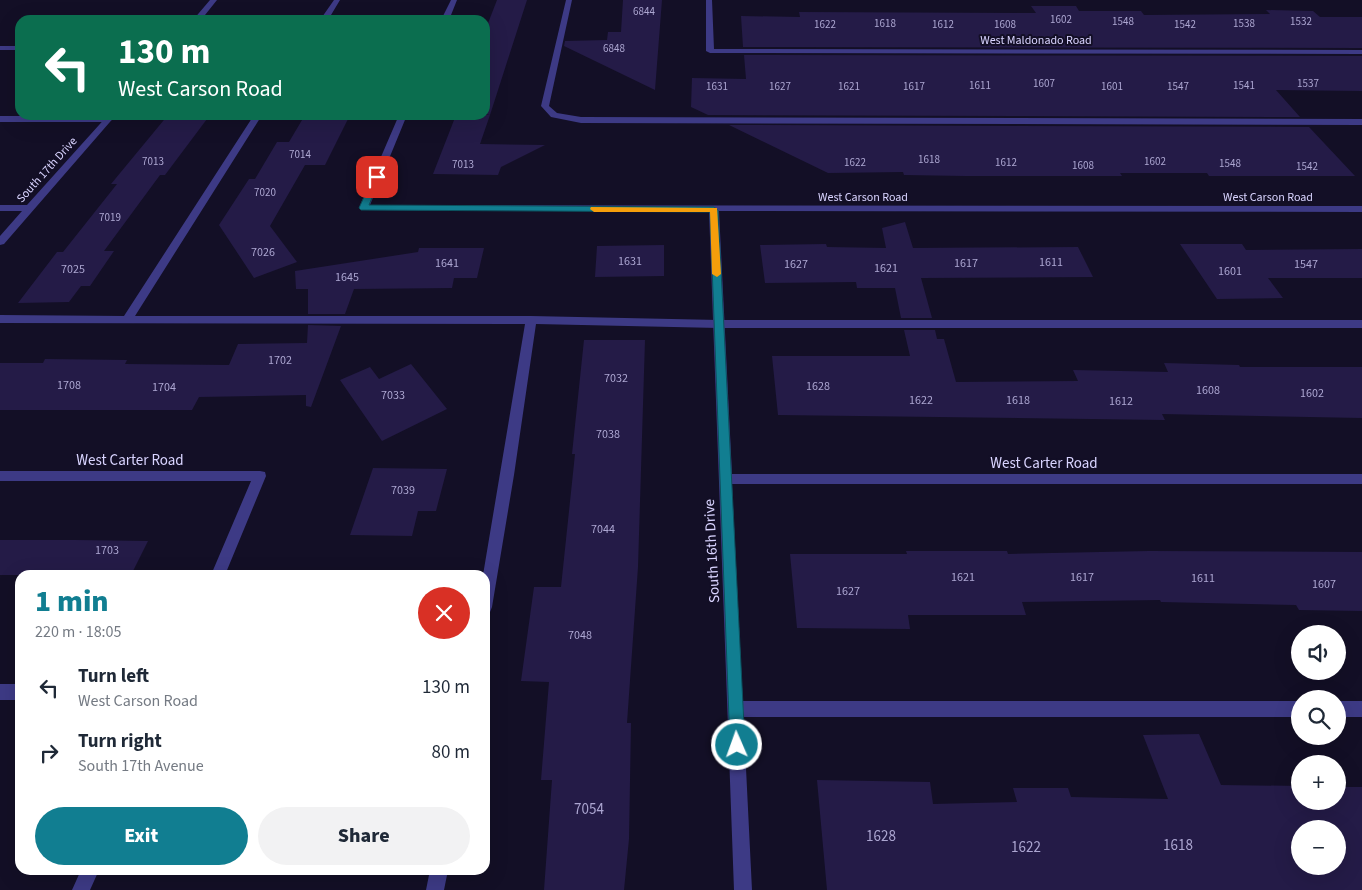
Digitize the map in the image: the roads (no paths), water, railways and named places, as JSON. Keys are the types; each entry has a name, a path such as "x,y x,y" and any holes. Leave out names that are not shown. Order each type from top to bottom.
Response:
{"street":[{"path":"200,15 214,0"},
{"path":"327,15 337,0"},
{"path":"447,15 454,0"},
{"path":"569,0 545,106 554,115 581,120 1362,122"},
{"name":"West Maldonado Road","path":"709,0 710,51 1362,52"},
{"path":"0,48 15,48"},
{"path":"0,119 15,119"},
{"name":"South 17th Drive","path":"0,242 107,120"},
{"path":"127,320 255,120"},
{"name":"West Carson Road","path":"401,120 364,208 714,210 1362,209"},
{"path":"0,208 30,208"},
{"name":"South 16th Drive","path":"714,210 743,890"},
{"path":"0,319 530,320 719,324 1362,324"},
{"path":"490,577 508,474 530,320"},
{"name":"West Carter Road","path":"0,476 260,476 220,570"},
{"name":"West Carter Road","path":"726,479 1362,480"},
{"path":"0,692 15,692"},
{"path":"1346,708 1362,708"},
{"path":"736,709 1291,709"},
{"path":"81,890 88,875"},
{"path":"435,890 438,875"}]}
